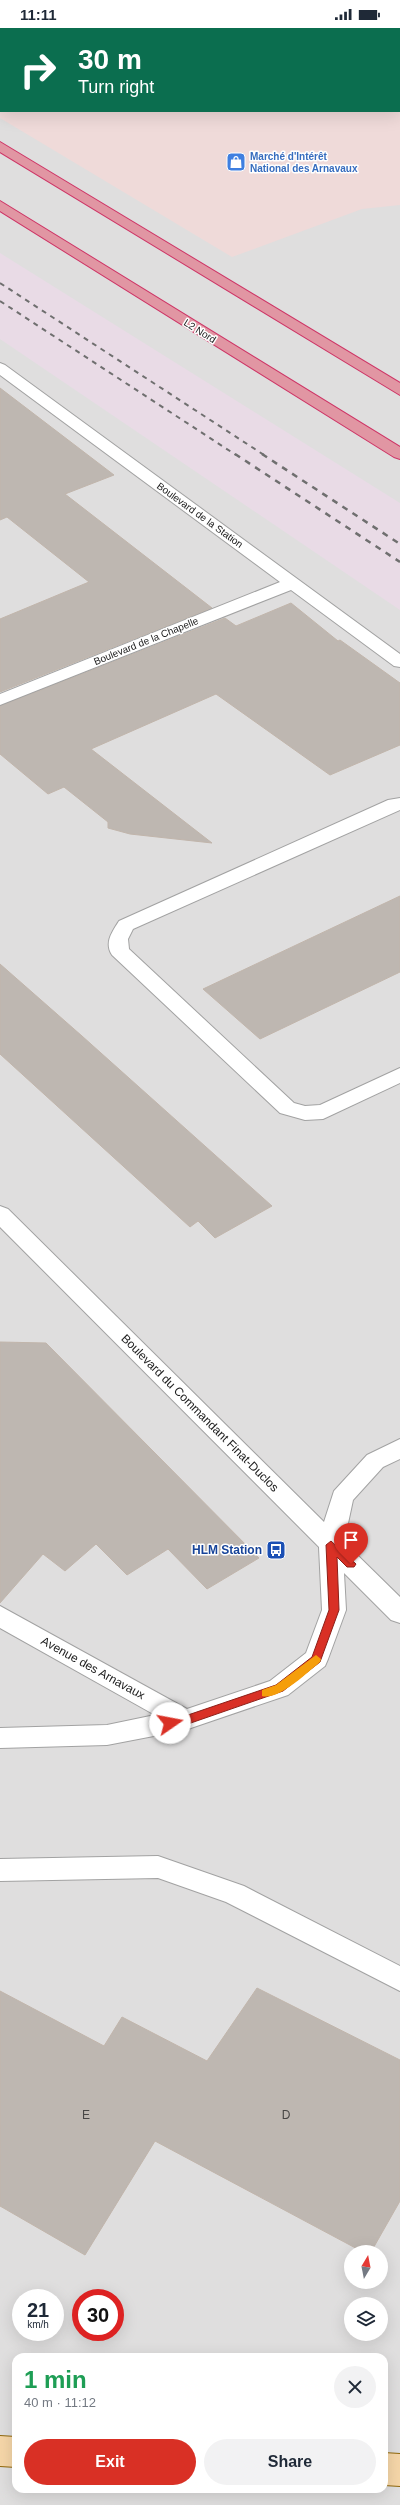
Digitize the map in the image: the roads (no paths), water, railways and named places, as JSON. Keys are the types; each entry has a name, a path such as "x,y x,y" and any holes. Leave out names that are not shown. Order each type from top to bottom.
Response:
{"highway":[{"path":"0,146 400,390"},
{"name":"L2 Nord","path":"0,205 400,454"}],"main road":[{"path":"0,2451 12,2452"},
{"path":"388,2469 400,2470"}],"street":[{"name":"Boulevard de la Station","path":"0,368 400,662"},
{"name":"Boulevard de la Chapelle","path":"0,700 292,583"},
{"path":"400,804 395,804 126,925 118,939 119,951 286,1108 305,1113 323,1112 400,1075"},
{"name":"Boulevard du Commandant Finat-Duclos","path":"0,1214 400,1613"},
{"path":"0,1738 107,1734 185,1720 279,1688 316,1659 334,1610 331,1545 342,1497 375,1461 400,1448"},
{"name":"Avenue des Arnavaux","path":"0,1616 185,1720"},
{"path":"0,1870 158,1867 235,1894 400,1979"}],"railway":[{"path":"0,283 264,455"},
{"path":"0,301 236,455"},
{"path":"235,454 400,562"},
{"path":"262,454 400,544"}],"place":[{"name":"Marché d'Intérêt National des Arnavaux","path":"236,162"},
{"name":"HLM Station","path":"276,1550"}]}
